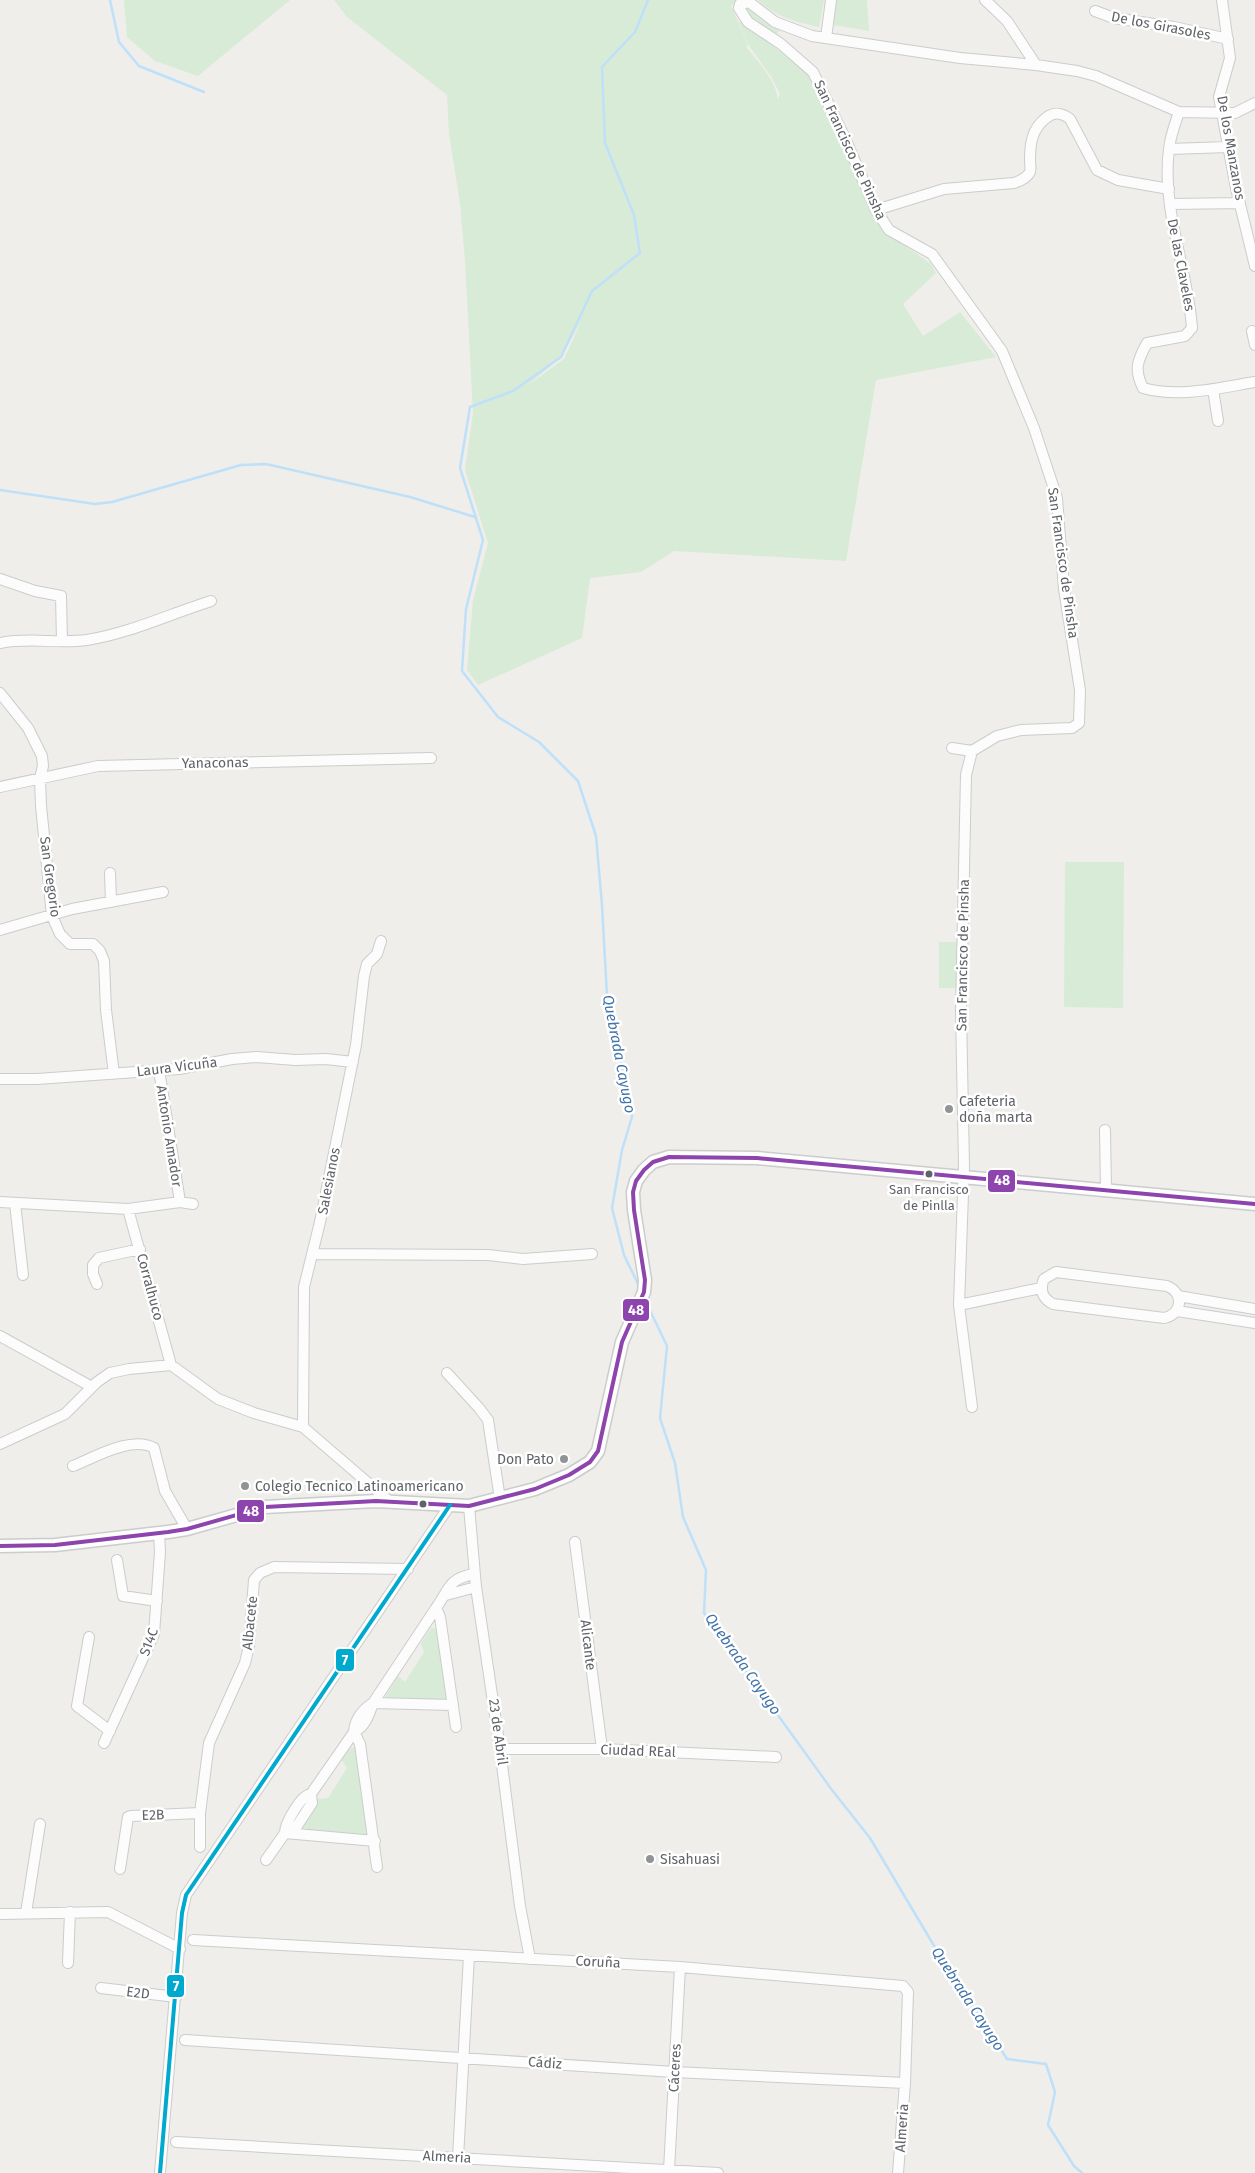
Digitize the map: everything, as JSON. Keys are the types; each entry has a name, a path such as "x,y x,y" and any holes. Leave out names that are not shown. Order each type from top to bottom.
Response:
{"street":[{"path":"831,0 826,38 960,58 1058,67 1096,76 1179,112 1195,114 1235,113 1255,103"},
{"path":"985,0 1006,21 1036,64"},
{"name":"De los Manzanos","path":"1222,0 1230,58 1219,97 1240,203 1255,266"},
{"name":"San Francisco de Pinsha","path":"826,38 799,32 775,22 749,2 740,4 740,12 748,22 782,44 813,72 844,136 876,210 889,230 932,254 1002,351 1034,428 1057,498 1064,590 1080,690 1079,723 1072,728 1021,730 997,736 972,750 966,775 961,1010 963,1176 959,1305 972,1407"},
{"name":"De los Girasoles","path":"1095,11 1114,18 1174,27 1228,39"},
{"name":"De las Claveles","path":"1179,112 1169,149 1169,189 1175,239 1191,309 1192,328 1185,336 1147,343 1140,358 1136,374 1143,388 1161,393 1213,389 1255,382"},
{"path":"876,210 944,189 1014,183 1022,180 1030,171 1032,134 1040,122 1050,115 1057,113 1063,114 1070,119 1097,170 1118,180 1169,189"},
{"path":"1169,149 1229,147"},
{"path":"1170,204 1240,203"},
{"path":"1252,331 1255,345"},
{"path":"1213,389 1218,421"},
{"path":"0,579 35,591 61,596 62,642"},
{"path":"0,644 16,640 62,642 89,640 120,632 211,601"},
{"name":"San Gregorio","path":"0,692 36,740 43,766 40,778 52,916 64,940 70,944 93,944 100,951 104,961 106,1010 114,1074"},
{"path":"952,748 972,750"},
{"name":"Yanaconas","path":"0,787 98,766 431,758"},
{"path":"110,873 111,902"},
{"path":"0,930 72,910 163,892"},
{"name":"Salesianos","path":"303,1427 304,1287 353,1062 364,976 367,964 377,954 381,941"},
{"name":"Laura Vicuña","path":"0,1079 37,1079 114,1074 257,1057 295,1060 326,1059 353,1062"},
{"name":"Antonio Amador","path":"159,1070 180,1202"},
{"path":"1104,1130 1106,1189"},
{"path":"0,1546 55,1545 159,1533 186,1529 265,1507 389,1501 469,1506 535,1490 569,1475 590,1462 598,1450 622,1342 643,1297 645,1280 634,1210 633,1192 636,1181 653,1162 669,1157 757,1158 1255,1204"},
{"path":"0,1202 128,1209 180,1202 193,1204"},
{"path":"15,1202 23,1275"},
{"name":"Corralhuco","path":"128,1209 171,1365"},
{"path":"97,1284 93,1274 93,1265 99,1258 140,1249"},
{"path":"312,1254 488,1255 523,1259 592,1254"},
{"path":"1061,1272 1167,1286 1176,1291 1180,1301 1174,1315 1164,1318 1053,1304 1045,1298 1041,1288 1047,1276 1061,1272"},
{"path":"959,1305 1041,1288"},
{"path":"1178,1296 1255,1309"},
{"path":"1177,1311 1255,1323"},
{"path":"0,1336 92,1387"},
{"path":"0,1444 65,1414 92,1387 110,1373 171,1365 218,1399 254,1413 303,1427 389,1501"},
{"path":"447,1373 488,1420 500,1499"},
{"path":"73,1466 122,1445 150,1446 154,1448 165,1490 186,1529"},
{"path":"160,2173 184,1903 191,1886 450,1505"},
{"name":"23 de Abril","path":"469,1506 474,1574 500,1749 520,1906 530,1959"},
{"name":"S14C","path":"104,1743 154,1634 160,1552 159,1533"},
{"name":"Alicante","path":"575,1542 602,1749"},
{"path":"117,1560 123,1596 157,1601"},
{"name":"Albacete","path":"200,1847 200,1813 209,1743 245,1663 249,1646 254,1580 260,1573 274,1567 408,1569"},
{"path":"266,1860 285,1833 295,1829 312,1803 311,1794 354,1732 361,1729 370,1714 373,1703 446,1595 448,1587 454,1581 474,1574"},
{"path":"446,1595 476,1587"},
{"path":"436,1608 440,1617 456,1727"},
{"path":"90,1637 76,1706 110,1731"},
{"path":"373,1703 453,1705"},
{"path":"354,1732 360,1744 377,1866"},
{"name":"Ciudad REal","path":"500,1749 602,1749 776,1757"},
{"name":"E2B","path":"120,1869 128,1817 200,1813"},
{"path":"26,1913 40,1824"},
{"path":"285,1833 375,1841"},
{"path":"68,1963 70,1912"},
{"path":"0,1914 108,1912 180,1949"},
{"name":"Coruña","path":"193,1940 680,1967 903,1986 908,1992 905,2083"},
{"path":"458,2158 465,2057 469,1955"},
{"name":"Cáceres","path":"669,2170 680,1967"},
{"name":"E2D","path":"101,1988 176,1997"},
{"name":"Cádiz","path":"186,2040 674,2072 905,2083"},
{"name":"Almeria","path":"898,2173 905,2083"},
{"name":"Almeria","path":"176,2142 718,2173"}],"green space":[{"path":"124,0 290,0 198,76 155,61 127,37"},
{"path":"334,0 751,0 731,5 748,45 746,47 771,79 777,94 777,100 780,94 772,78 748,44 739,22 741,20 809,75 887,233 931,264 936,273 903,304 923,336 960,312 996,357 876,380 846,561 674,551 641,572 590,578 582,638 478,685 467,670 473,600 488,543 465,470 473,413 465,261 460,203 449,134 447,95 347,17","holes":["582,320 564,359 526,387 561,357"]},
{"path":"758,0 824,0 819,27 786,18 772,11"},
{"path":"836,0 867,0 869,31 833,25"},
{"path":"746,6 780,29 775,38 758,26 744,8"},
{"path":"1065,862 1124,862 1123,1008 1064,1007"},
{"path":"939,942 957,942 957,988 939,988"},
{"path":"432,1627 438,1631 447,1701 383,1701 398,1676 405,1682 424,1652 421,1643"},
{"path":"354,1747 357,1750 371,1839 296,1837 314,1807 316,1799 328,1798 347,1768 342,1760 350,1749"}],"waterway":[{"path":"110,0 119,42 139,66 204,92"},
{"name":"Quebrada Cayugo","path":"639,1286 624,1255 612,1208 622,1150 632,1117 621,1060 608,1014 596,836 578,781 539,742 498,717 462,671 466,609 483,540 460,468 470,407 513,391 561,357 592,291 640,253 634,215 605,143 602,67 635,32 648,0"},
{"path":"0,490 95,504 112,502 241,465 266,464 410,497 475,517"},
{"name":"Quebrada Cayugo","path":"645,1300 667,1346 660,1418 675,1463 683,1517 706,1570 704,1613 832,1790 870,1838 955,1981 1007,2059 1046,2064 1055,2092 1048,2125 1074,2166 1082,2173"}],"transit line":[{"name":"48","path":"0,1546 55,1545 168,1532 187,1529 265,1507 376,1501 469,1506 535,1489 569,1475 590,1462 598,1451 622,1342 644,1292 645,1280 634,1210 633,1192 636,1181 653,1162 669,1157 757,1158 1255,1204"},
{"name":"7","path":"160,2173 182,1913 186,1895 450,1505"}],"place":[{"name":"Cafeteria doña marta","path":"949,1109"},
{"name":"San Francisco de Pinlla","path":"929,1174"},
{"name":"Don Pato","path":"564,1459"},
{"name":"Colegio Tecnico Latinoamericano","path":"245,1486"},
{"name":"Sisahuasi","path":"650,1859"}]}
